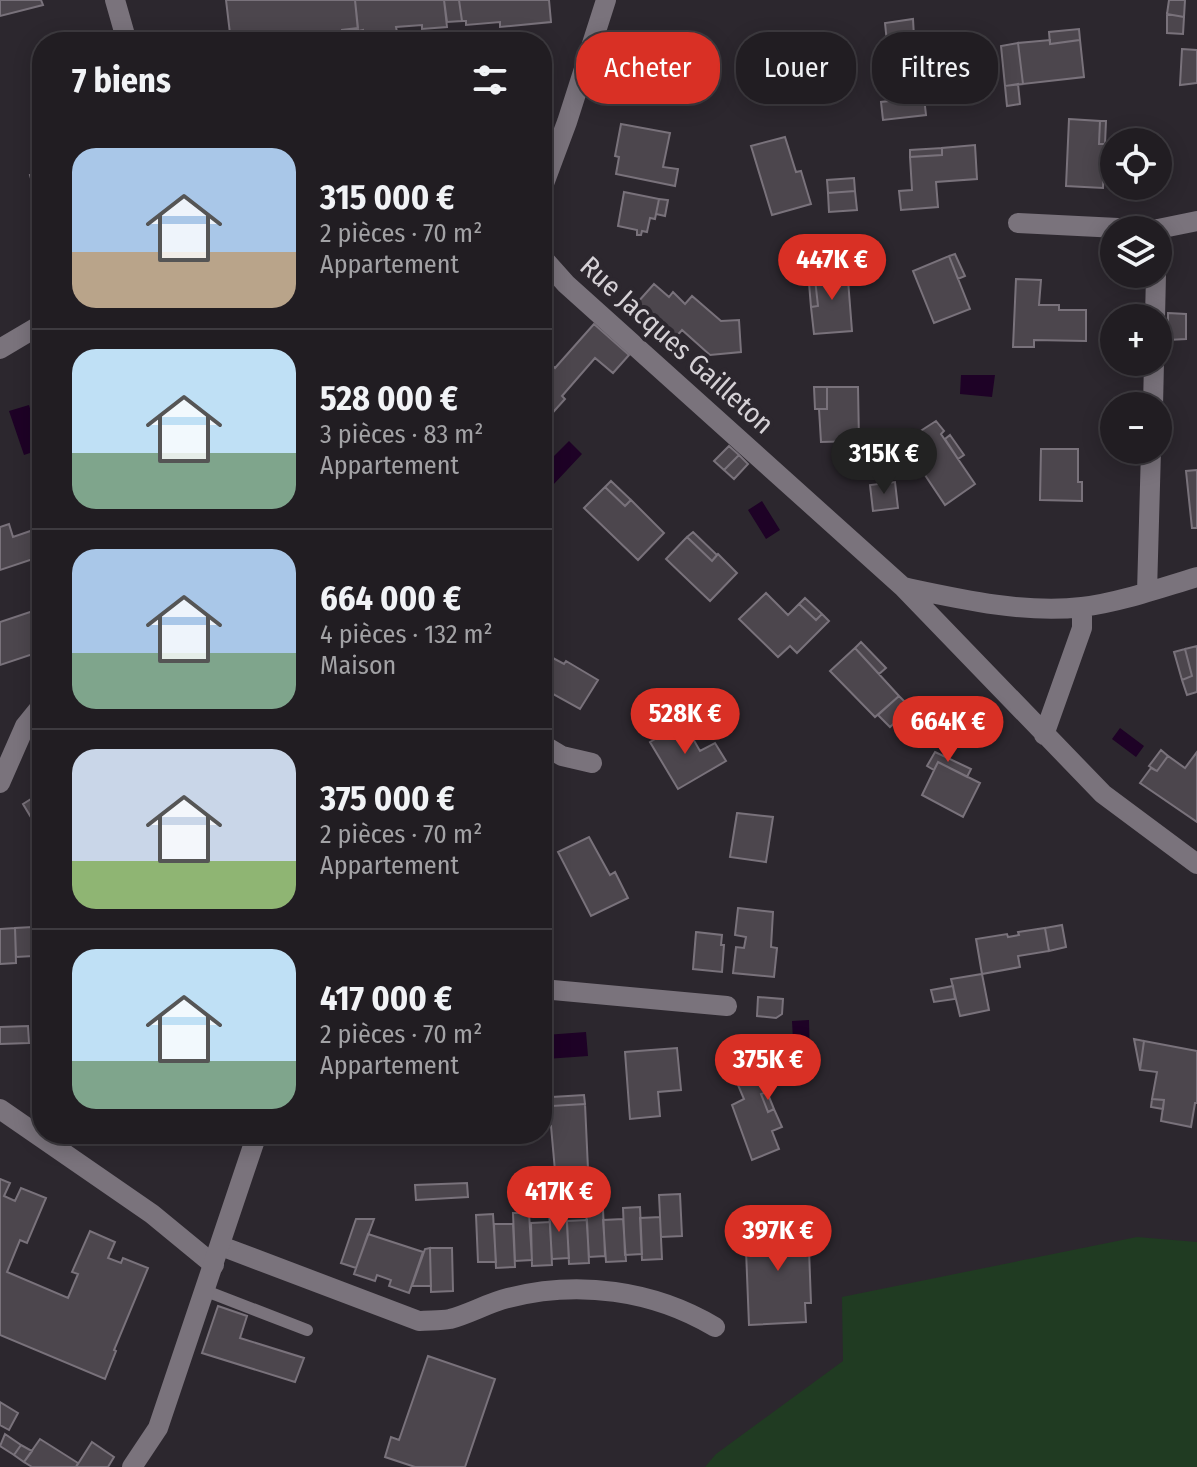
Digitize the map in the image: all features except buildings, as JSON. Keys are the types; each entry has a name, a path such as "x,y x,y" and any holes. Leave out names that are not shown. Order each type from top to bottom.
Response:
{"street":[{"path":"115,0 124,32"},
{"path":"552,162 606,0"},
{"path":"1172,227 1197,221"},
{"path":"1018,223 1100,227"},
{"name":"Rue Jacques Gailleton","path":"552,268 903,587 1103,794 1197,864"},
{"path":"0,349 32,330"},
{"path":"1147,592 1151,464"},
{"path":"903,587 961,599 1019,606 1082,607 1197,577"},
{"path":"1044,735 1082,628 1082,607"},
{"path":"0,783 25,726 32,717"},
{"path":"552,750 562,756 592,763"},
{"path":"552,990 727,1006"},
{"path":"0,1109 32,1131"},
{"path":"51,1144 217,1256 372,1303 419,1321 447,1320 506,1298 586,1288 637,1294 693,1314 715,1327"},
{"path":"132,1467 158,1428 254,1144"}],"lane":[{"path":"206,1291 307,1330"}],"green space":[{"path":"1137,1237 1197,1242 1197,1467 705,1467 716,1454 843,1361 842,1297"}],"shaded area":[{"path":"961,375 995,375 992,397 960,394"},
{"path":"29,405 32,452 24,455 9,411"},
{"path":"569,441 582,454 553,485 552,458"},
{"path":"762,501 780,530 766,539 748,510"},
{"path":"1120,728 1144,746 1136,757 1112,739"},
{"path":"809,1020 810,1060 794,1060 792,1021"},
{"path":"586,1032 588,1056 552,1059 552,1034"}]}
